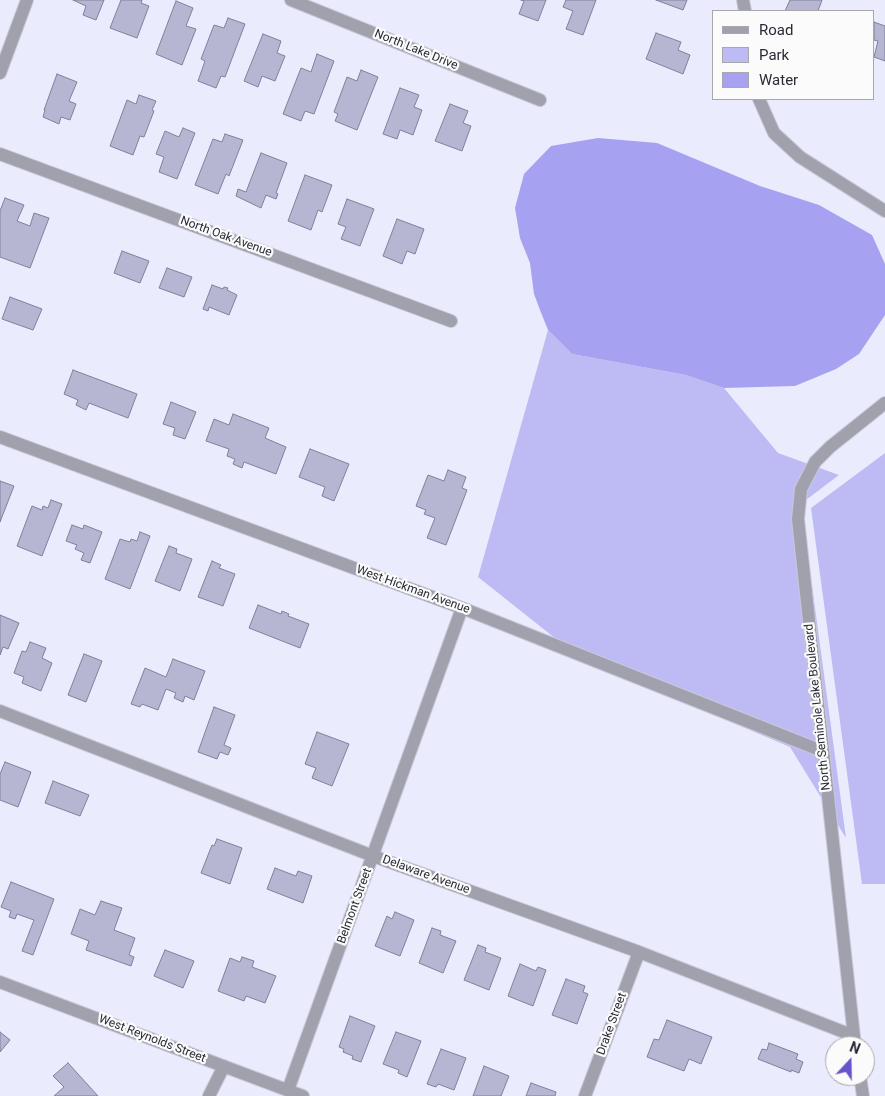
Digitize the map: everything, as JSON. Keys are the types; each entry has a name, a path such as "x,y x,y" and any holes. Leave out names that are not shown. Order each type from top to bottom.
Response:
{"street":[{"path":"0,73 27,0"},
{"name":"North Lake Drive","path":"291,0 540,100"},
{"path":"759,100 774,133 800,156 885,211"},
{"name":"North Oak Avenue","path":"0,154 452,321"},
{"name":"North Seminole Lake Boulevard","path":"854,1036 798,519 801,489 815,462 830,447 885,403"},
{"name":"West Hickman Avenue","path":"0,437 462,608 822,751"},
{"name":"Belmont Street","path":"288,1090 462,608"},
{"name":"Delaware Avenue","path":"0,710 374,856 639,952 843,1036"},
{"name":"Drake Street","path":"586,1096 639,952"},
{"name":"West Reynolds Street","path":"0,982 303,1096"},
{"path":"209,1096 224,1066"}],"green space":[{"path":"548,330 572,354 686,375 724,388 778,453 839,475 806,500 802,511 846,838 790,747 580,658 478,577"},
{"path":"885,453 885,884 862,884 811,508"}],"water":[{"path":"598,138 657,143 760,186 819,205 872,235 885,264 885,315 859,354 836,369 795,386 724,388 686,375 572,354 548,330 540,310 534,294 530,263 520,238 515,208 524,174 551,146"}],"building":[{"path":"73,0 104,0 96,20 83,15 86,6"},
{"path":"121,0 142,0 141,3 149,6 137,38 110,28"},
{"path":"521,0 546,0 538,21 519,14 524,1"},
{"path":"566,0 596,0 583,35 566,29 573,11 563,7"},
{"path":"656,0 687,0 683,10"},
{"path":"790,0 822,0 818,10 785,10"},
{"path":"176,1 193,8 186,26 196,29 182,65 156,54"},
{"path":"228,18 245,24 225,77 221,76 216,88 198,81 205,61 201,59 214,25 224,28"},
{"path":"875,22 885,26 885,61 875,57 878,41 875,40"},
{"path":"656,33 681,42 678,50 690,55 683,74 646,59"},
{"path":"263,34 281,41 277,53 285,56 275,81 262,76 258,87 244,81"},
{"path":"317,54 334,61 314,114 305,111 301,121 283,114 301,68 311,72"},
{"path":"361,70 378,77 357,130 335,121 338,114 334,112 347,77 357,81"},
{"path":"57,74 77,82 69,101 76,104 70,120 61,117 59,124 43,117"},
{"path":"400,88 419,95 414,107 422,110 413,135 400,130 397,139 383,134"},
{"path":"139,95 156,101 144,137 140,136 133,155 110,146 127,100 136,104"},
{"path":"450,104 468,111 463,123 471,126 462,151 435,141"},
{"path":"183,128 195,133 177,179 159,172 164,157 156,154 165,131 179,137"},
{"path":"225,134 243,140 229,176 226,174 218,194 195,185 213,139 222,142"},
{"path":"261,153 287,163 276,193 278,194 276,199 266,195 261,208 236,196 238,189 246,192"},
{"path":"305,175 332,185 322,212 318,210 311,230 288,221"},
{"path":"5,198 24,205 17,221 30,226 34,213 49,218 30,268 0,257 0,211"},
{"path":"347,199 374,209 360,246 341,239 346,227 338,224"},
{"path":"397,219 424,229 415,254 407,251 402,264 383,256"},
{"path":"122,251 149,261 140,283 114,273"},
{"path":"167,268 192,277 184,297 159,288"},
{"path":"212,285 223,289 224,287 228,288 227,290 237,295 229,315 209,307 208,311 203,309"},
{"path":"10,297 42,309 33,330 2,319"},
{"path":"73,370 137,394 128,418 89,403 86,410 76,405 78,400 64,394"},
{"path":"171,402 196,412 185,439 173,435 175,428 163,424"},
{"path":"233,414 269,428 265,438 286,447 276,474 244,462 242,468 233,464 235,459 227,456 229,449 206,441 214,419 229,425"},
{"path":"310,449 349,464 334,501 322,496 325,487 299,477"},
{"path":"448,470 466,477 462,488 467,490 446,545 427,538 435,518 424,514 426,510 416,506 428,475 444,481"},
{"path":"0,481 14,486 0,522"},
{"path":"51,500 62,504 42,556 17,546 32,506 42,510 43,506 48,508"},
{"path":"72,525 83,529 84,525 102,532 90,563 81,560 84,553 75,549 77,545 66,541"},
{"path":"140,532 150,536 130,589 105,579 120,539 130,542 131,539 137,541"},
{"path":"169,546 177,549 176,553 192,559 180,591 155,581"},
{"path":"212,561 221,565 219,568 235,574 223,606 198,597"},
{"path":"258,605 281,614 282,611 289,614 288,616 309,624 300,648 249,628"},
{"path":"0,615 19,623 8,649 3,647 0,655"},
{"path":"30,642 46,648 42,658 52,663 41,691 22,683 24,677 14,673 22,651 26,652"},
{"path":"84,654 102,661 86,702 68,695"},
{"path":"173,659 205,671 194,700 185,696 183,702 174,698 176,693 166,689 158,710 142,704 140,707 131,704 145,668 166,677"},
{"path":"214,707 235,715 224,745 231,748 228,755 220,752 217,759 198,752"},
{"path":"317,732 349,744 332,786 312,778 316,768 305,764"},
{"path":"5,762 31,772 18,807 0,800 0,774"},
{"path":"53,781 89,795 80,816 45,803"},
{"path":"217,839 242,848 230,884 201,873 212,845 214,846"},
{"path":"275,868 296,876 298,871 312,876 303,903 267,889"},
{"path":"11,882 54,899 33,955 22,951 34,920 17,914 15,919 9,917 11,911 1,907"},
{"path":"101,901 122,908 114,930 135,938 129,955 134,957 131,966 86,950 89,941 71,934 80,909 95,915"},
{"path":"395,912 414,920 400,956 375,946 387,916 392,919"},
{"path":"432,928 441,931 440,935 456,941 443,973 419,963"},
{"path":"478,945 486,948 485,952 501,958 489,990 464,980"},
{"path":"165,950 194,961 183,988 154,976"},
{"path":"242,957 254,961 252,967 276,976 265,1003 246,996 244,1001 218,991 230,958 240,962"},
{"path":"520,964 536,971 538,967 546,970 533,1006 508,996"},
{"path":"566,979 585,986 583,992 588,994 577,1024 552,1015"},
{"path":"350,1016 375,1026 361,1062 352,1059 353,1056 343,1052 344,1049 339,1047"},
{"path":"667,1020 712,1037 701,1064 689,1059 684,1071 647,1057 654,1039 659,1040"},
{"path":"0,1032 10,1040 0,1052"},
{"path":"396,1032 421,1041 407,1077 398,1073 399,1070 383,1064"},
{"path":"769,1043 798,1054 796,1059 803,1062 799,1073 791,1070 791,1072 758,1059 762,1049 767,1050"},
{"path":"441,1049 466,1058 454,1090 438,1084 436,1087 427,1084"},
{"path":"68,1063 98,1096 54,1096 64,1087 53,1076"},
{"path":"484,1066 509,1076 501,1096 473,1096"},
{"path":"531,1083 556,1092 555,1096 526,1096"}]}
